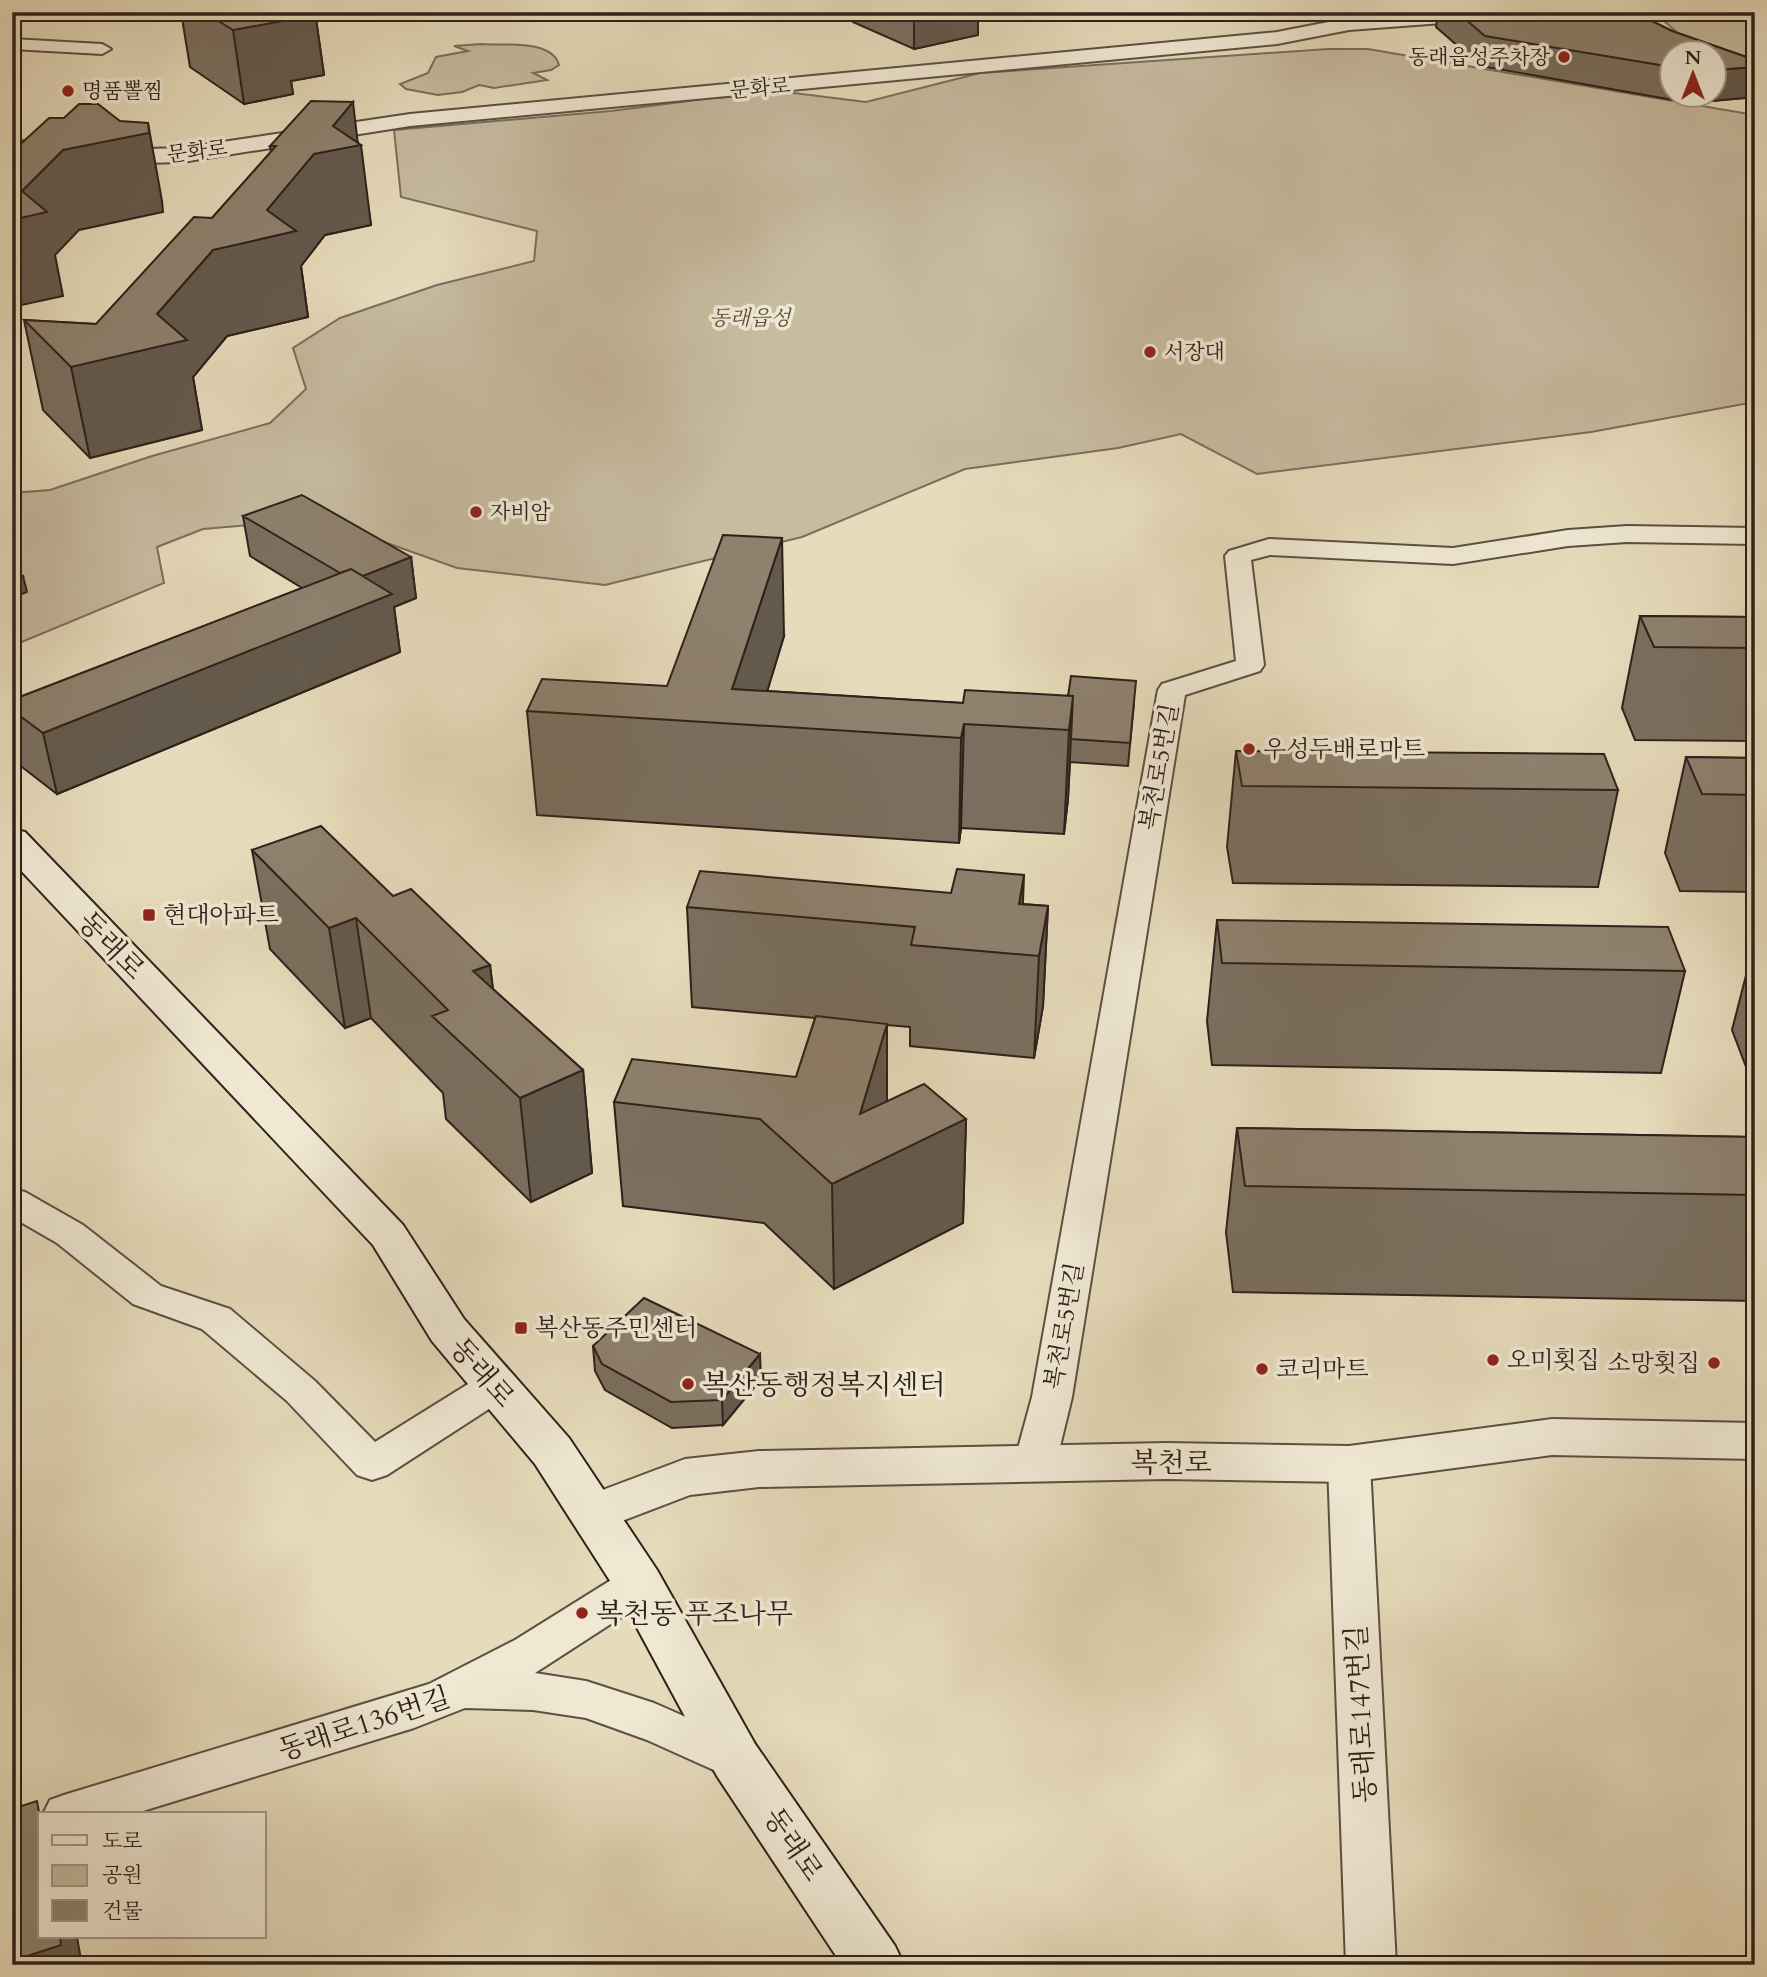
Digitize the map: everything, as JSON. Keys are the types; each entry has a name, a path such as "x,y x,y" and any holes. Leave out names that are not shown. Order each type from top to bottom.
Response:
{"street":[{"name":"문화로","path":"12,146 110,157 182,155 410,120 1263,40 1349,24 1509,12"},
{"path":"12,44 102,49"},
{"name":"복천로5번길","path":"1035,1463 1052,1397 1172,690 1250,665 1238,556 1269,547 1453,556 1568,538 1627,534 1755,536"},
{"name":"동래로","path":"12,840 388,1235 447,1330 552,1451 639,1584 736,1760 875,1965"},
{"path":"12,1201 70,1234 147,1295 216,1319 301,1391 372,1464 495,1386"},
{"name":"복천로","path":"593,1513 685,1477 734,1472 1035,1463 1349,1464 1552,1437 1755,1441"},
{"name":"동래로147번길","path":"1349,1464 1371,1965"},
{"name":"동래로136번길","path":"76,1812 414,1709 463,1691 543,1648 639,1584"},
{"path":"463,1691 534,1691 584,1701 636,1715 736,1760"}],"green space":[{"path":"1654,12 1755,12 1755,93 1728,66 1728,38 1683,38"},
{"path":"482,44 537,47 555,57 559,65 551,70 533,73 547,80 494,88 479,85 462,92 438,95 406,89 400,84 428,73 436,57 468,51 454,46"},
{"name":"동래읍성","path":"1328,49 1368,49 1658,98 1658,108 1714,108 1755,115 1755,402 1591,432 1257,474 1181,434 1118,448 965,469 802,537 605,585 457,568 320,519 203,529 157,547 164,583 12,646 12,493 50,490 152,456 270,423 306,389 293,348 340,318 437,285 534,261 537,231 401,197 394,130 611,111 712,98 794,93 866,102 980,73"}],"building":[{"path":"204,12 268,12 283,21 233,30"},
{"path":"1457,12 1634,12 1692,38 1658,38 1658,65 1485,36"},
{"path":"1728,51 1755,60 1755,67 1728,69"},
{"path":"311,101 353,102 333,126 361,145 314,154 267,210 296,231 213,250 157,314 187,340 71,367 24,320 96,324 194,217 212,218 276,146 270,146"},
{"path":"79,104 98,104 120,121 148,123 149,133 63,150 22,191 47,212 12,220 12,152 49,118 64,118"},
{"path":"302,495 411,557 363,576 351,569 340,573 243,516"},
{"path":"723,535 782,538 732,689 963,703 965,690 1073,696 1069,730 964,724 961,738 527,711 542,679 667,686"},
{"path":"12,569 23,576 12,580"},
{"path":"351,569 392,594 43,733 12,710 12,700"},
{"path":"1640,616 1755,617 1755,648 1654,647"},
{"path":"1071,676 1136,681 1130,743 1071,739 1073,696 1068,696"},
{"path":"1236,751 1604,754 1618,790 1242,786"},
{"path":"1686,757 1755,758 1755,795 1702,794"},
{"path":"321,826 393,896 411,889 490,965 473,971 583,1070 520,1098 432,1016 448,1010 356,918 329,928 252,850"},
{"path":"957,869 1024,875 1019,904 1048,906 1039,956 911,945 915,927 687,907 700,871 951,893"},
{"path":"1217,920 1668,927 1685,971 1222,963"},
{"path":"816,1016 887,1024 860,1114 924,1084 966,1119 832,1184 760,1119 614,1102 632,1059 796,1077"},
{"path":"1237,1128 1755,1137 1755,1195 1245,1186"},
{"path":"644,1298 760,1354 722,1400 671,1402 602,1364 593,1346"},
{"path":"37,1801 38,1938 60,1938 61,1945 12,1961 12,1809"}],"place":[{"name":"동래읍성주차장","path":"1564,57"},
{"name":"명품뽈찜","path":"68,91"},
{"name":"서장대","path":"1150,352"},
{"name":"자비암","path":"476,512"},
{"name":"우성두배로마트","path":"1249,749"},
{"name":"현대아파트","path":"149,915"},
{"name":"복산동주민센터","path":"521,1328"},
{"name":"오미횟집","path":"1493,1360"},
{"name":"소망횟집","path":"1714,1363"},
{"name":"코리마트","path":"1262,1369"},
{"name":"복산동행정복지센터","path":"688,1384"},
{"name":"복천동 푸조나무","path":"582,1613"}]}
